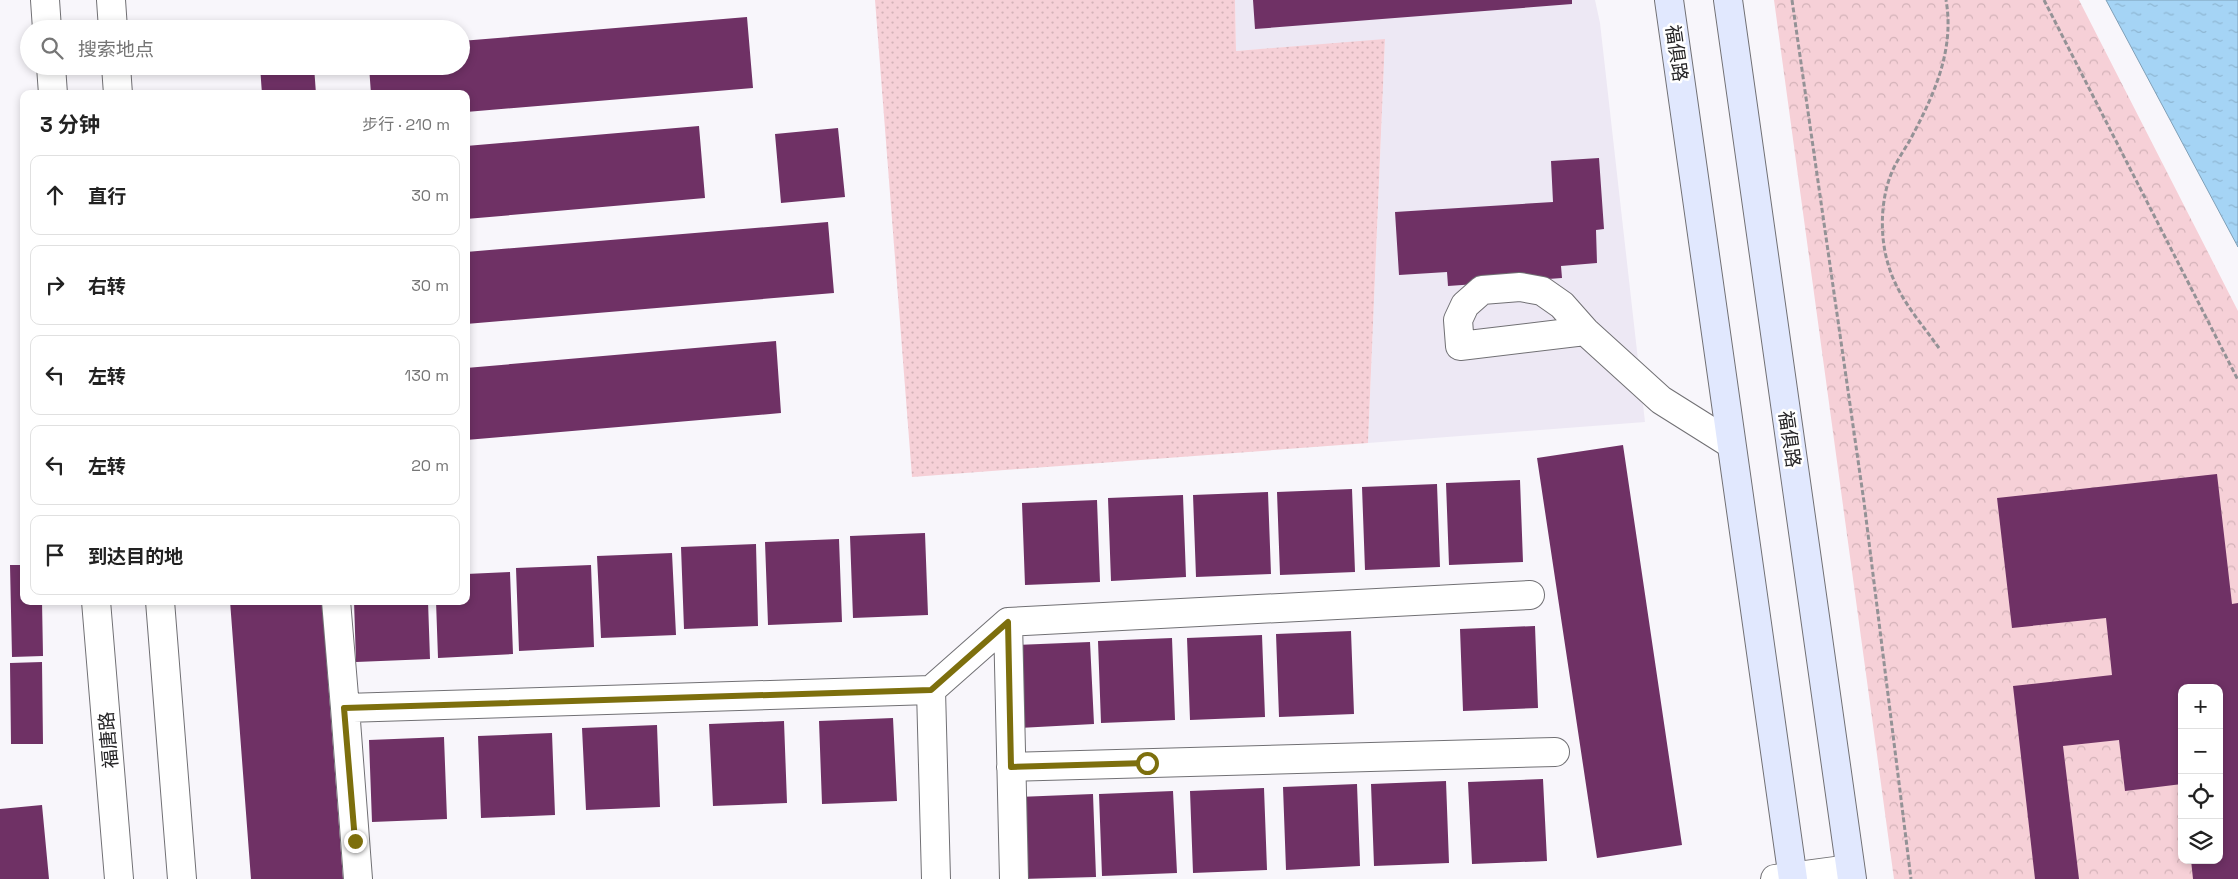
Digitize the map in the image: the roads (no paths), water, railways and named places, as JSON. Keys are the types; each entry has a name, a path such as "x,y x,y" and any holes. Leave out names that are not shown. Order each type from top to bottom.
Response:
{"main road":[{"name":"福俱路","path":"1669,0 1732,444 1787,878"},
{"name":"福俱路","path":"1728,0 1851,874"}],"street":[{"path":"45,0 46,20"},
{"path":"111,0 112,20"},
{"path":"52,75 53,90"},
{"path":"117,75 118,90"},
{"path":"1585,331 1661,400 1732,444"},
{"path":"344,708 931,690 1008,622 1530,595"},
{"name":"福唐路","path":"96,605 119,879"},
{"path":"160,605 182,879"},
{"path":"336,605 358,879"},
{"path":"1008,622 1014,879"},
{"path":"931,690 936,879"},
{"path":"1011,767 1555,752"},
{"path":"1787,878 1851,874"}],"water":[{"path":"2106,0 2238,0 2238,247"}]}
